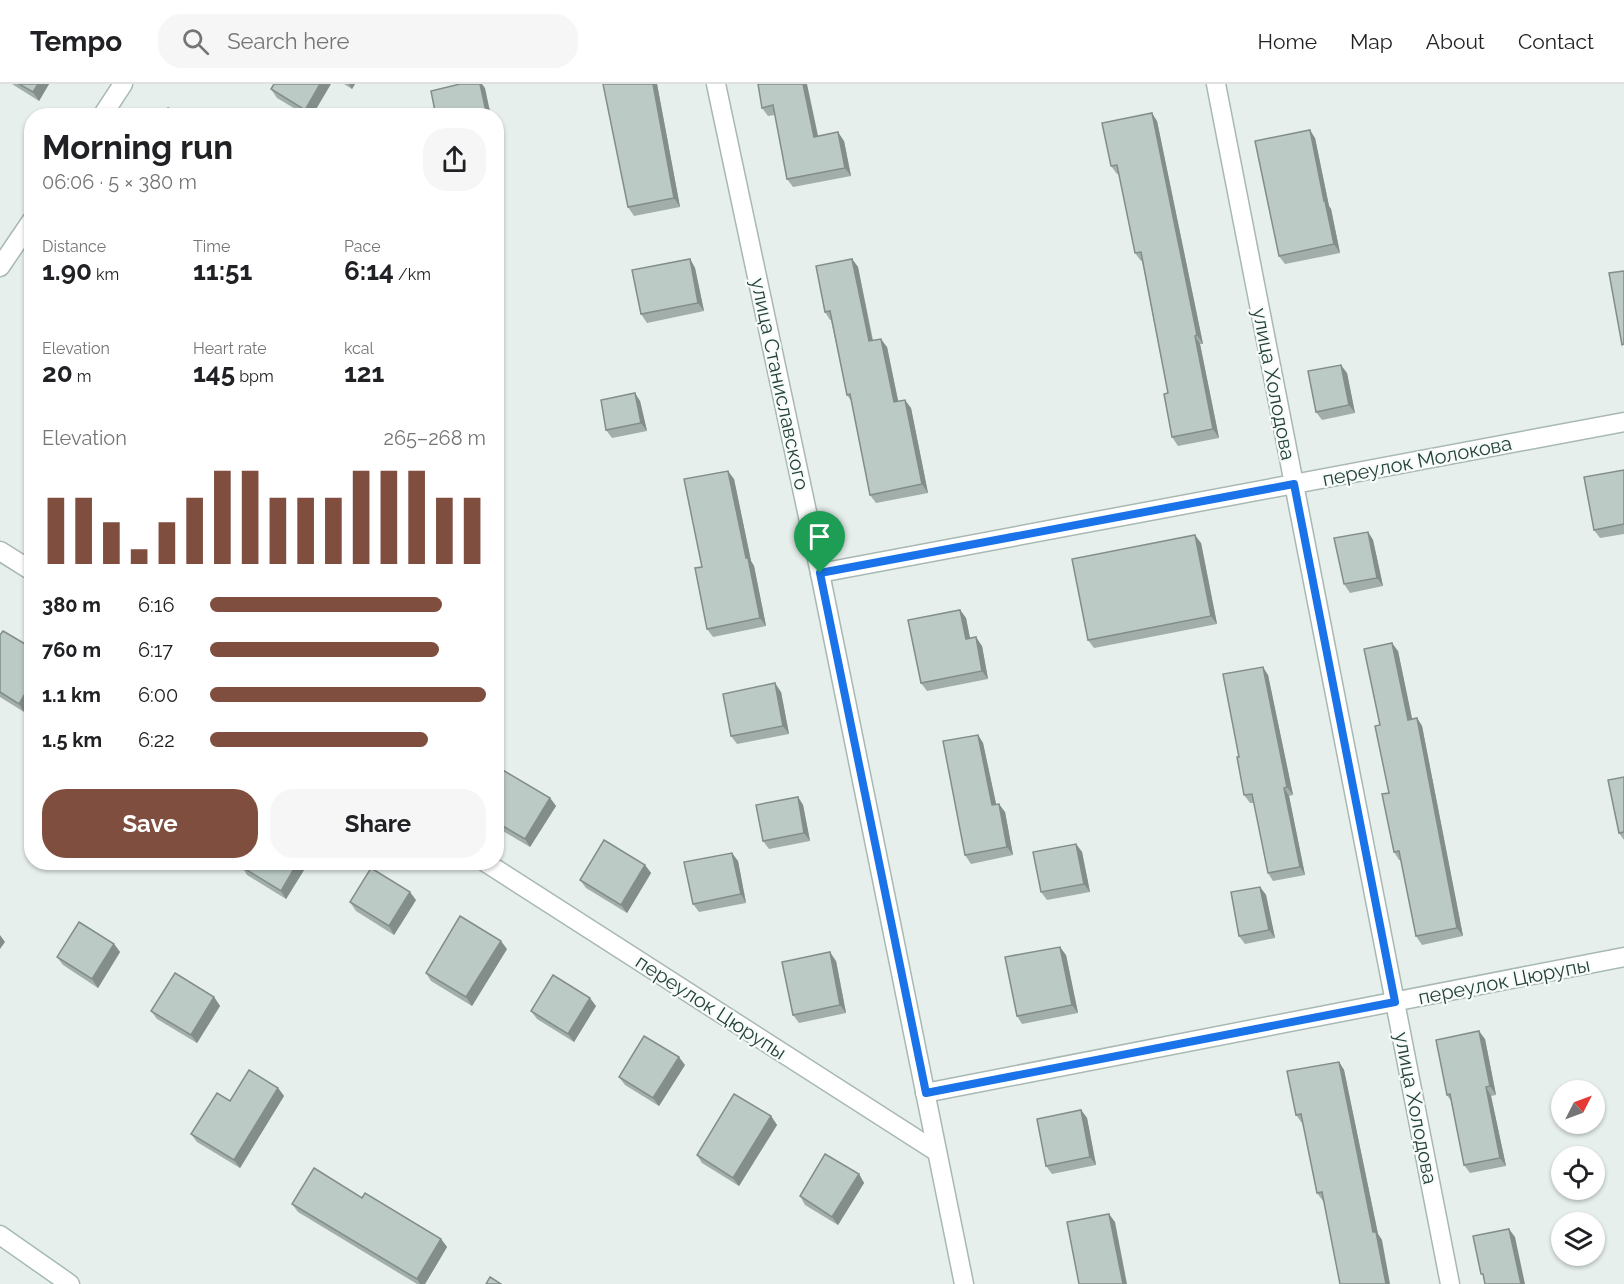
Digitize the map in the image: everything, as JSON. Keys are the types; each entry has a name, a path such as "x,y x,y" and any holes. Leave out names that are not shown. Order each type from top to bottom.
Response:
{"street":[{"path":"107,108 123,84"},
{"name":"улица Станиславского","path":"716,84 820,573 964,1284"},
{"name":"улица Холодова","path":"1216,84 1450,1284"},
{"path":"0,267 24,232"},
{"name":"переулок Молокова","path":"820,573 1624,422"},
{"path":"0,551 24,566"},
{"name":"переулок Цюрупы","path":"497,870 937,1152"},
{"name":"переулок Цюрупы","path":"926,1093 1624,957"},
{"path":"0,1235 70,1284"}],"building":[{"path":"19,84 38,84 33,92"},
{"path":"274,84 320,84 306,108 302,108 271,89"},
{"path":"460,84 480,84 485,108 434,108 431,91"},
{"path":"603,84 653,84 674,198 628,207"},
{"path":"758,84 803,84 814,137 838,132 845,168 787,179 773,105 762,108"},
{"path":"1152,113 1197,335 1195,336 1213,429 1172,437 1164,394 1168,393 1141,252 1135,253 1117,165 1111,166 1102,123"},
{"path":"1310,130 1334,244 1279,256 1255,141"},
{"path":"690,259 698,303 641,314 632,270"},
{"path":"852,259 869,341 881,339 894,402 905,400 922,484 870,495 850,394 847,395 830,311 825,312 816,266"},
{"path":"1624,271 1624,344 1622,345 1609,273"},
{"path":"1341,365 1349,405 1316,412 1308,371"},
{"path":"635,393 641,423 606,430 601,400"},
{"path":"1624,470 1624,524 1594,530 1584,477"},
{"path":"728,471 760,618 707,629 695,568 702,567 684,479"},
{"path":"1368,532 1377,578 1344,584 1334,538"},
{"path":"1195,535 1211,616 1088,640 1072,559"},
{"path":"960,610 966,639 976,637 982,671 921,683 908,620"},
{"path":"3,631 24,643 24,696 19,704 0,692 0,635"},
{"path":"1392,643 1408,720 1417,718 1457,928 1416,936 1399,851 1394,852 1382,794 1389,793 1375,726 1380,725 1364,649"},
{"path":"1263,667 1300,867 1268,873 1252,794 1244,795 1223,674"},
{"path":"775,683 783,726 731,736 723,694"},
{"path":"978,735 992,805 999,804 1007,847 965,855 943,741"},
{"path":"504,771 550,798 525,839 504,827"},
{"path":"1624,777 1624,832 1619,833 1608,780"},
{"path":"798,797 804,833 763,841 756,805"},
{"path":"604,840 645,865 621,905 580,880"},
{"path":"1076,844 1084,884 1041,892 1033,852"},
{"path":"732,853 741,894 693,904 684,862"},
{"path":"247,870 293,870 281,891"},
{"path":"370,870 374,870 410,892 389,926 350,902"},
{"path":"1260,887 1269,930 1239,936 1231,892"},
{"path":"460,916 501,941 466,997 426,973"},
{"path":"79,922 114,944 92,979 57,957"},
{"path":"1060,947 1072,1005 1017,1016 1005,957"},
{"path":"830,952 840,1005 793,1015 782,962"},
{"path":"175,973 214,997 191,1035 151,1011"},
{"path":"553,975 590,998 568,1034 531,1011"},
{"path":"1479,1031 1490,1086 1486,1087 1500,1158 1464,1165 1450,1094 1447,1095 1436,1040"},
{"path":"644,1036 679,1057 653,1098 619,1077"},
{"path":"1339,1062 1373,1232 1376,1232 1386,1284 1340,1284 1322,1192 1317,1193 1301,1114 1296,1115 1287,1071"},
{"path":"249,1070 278,1088 234,1160 191,1134 217,1093 230,1101"},
{"path":"734,1094 771,1116 733,1178 697,1155"},
{"path":"1081,1110 1090,1157 1046,1166 1037,1119"},
{"path":"825,1154 859,1174 832,1217 800,1196"},
{"path":"314,1168 362,1198 365,1193 441,1239 417,1279 292,1204"},
{"path":"1109,1214 1123,1284 1079,1284 1067,1222"},
{"path":"1509,1229 1521,1284 1485,1284 1473,1236"},
{"path":"490,1277 501,1284 486,1284"}],"route":[{"path":"1294,484 1395,1002 926,1093 820,573 1294,484"}]}
